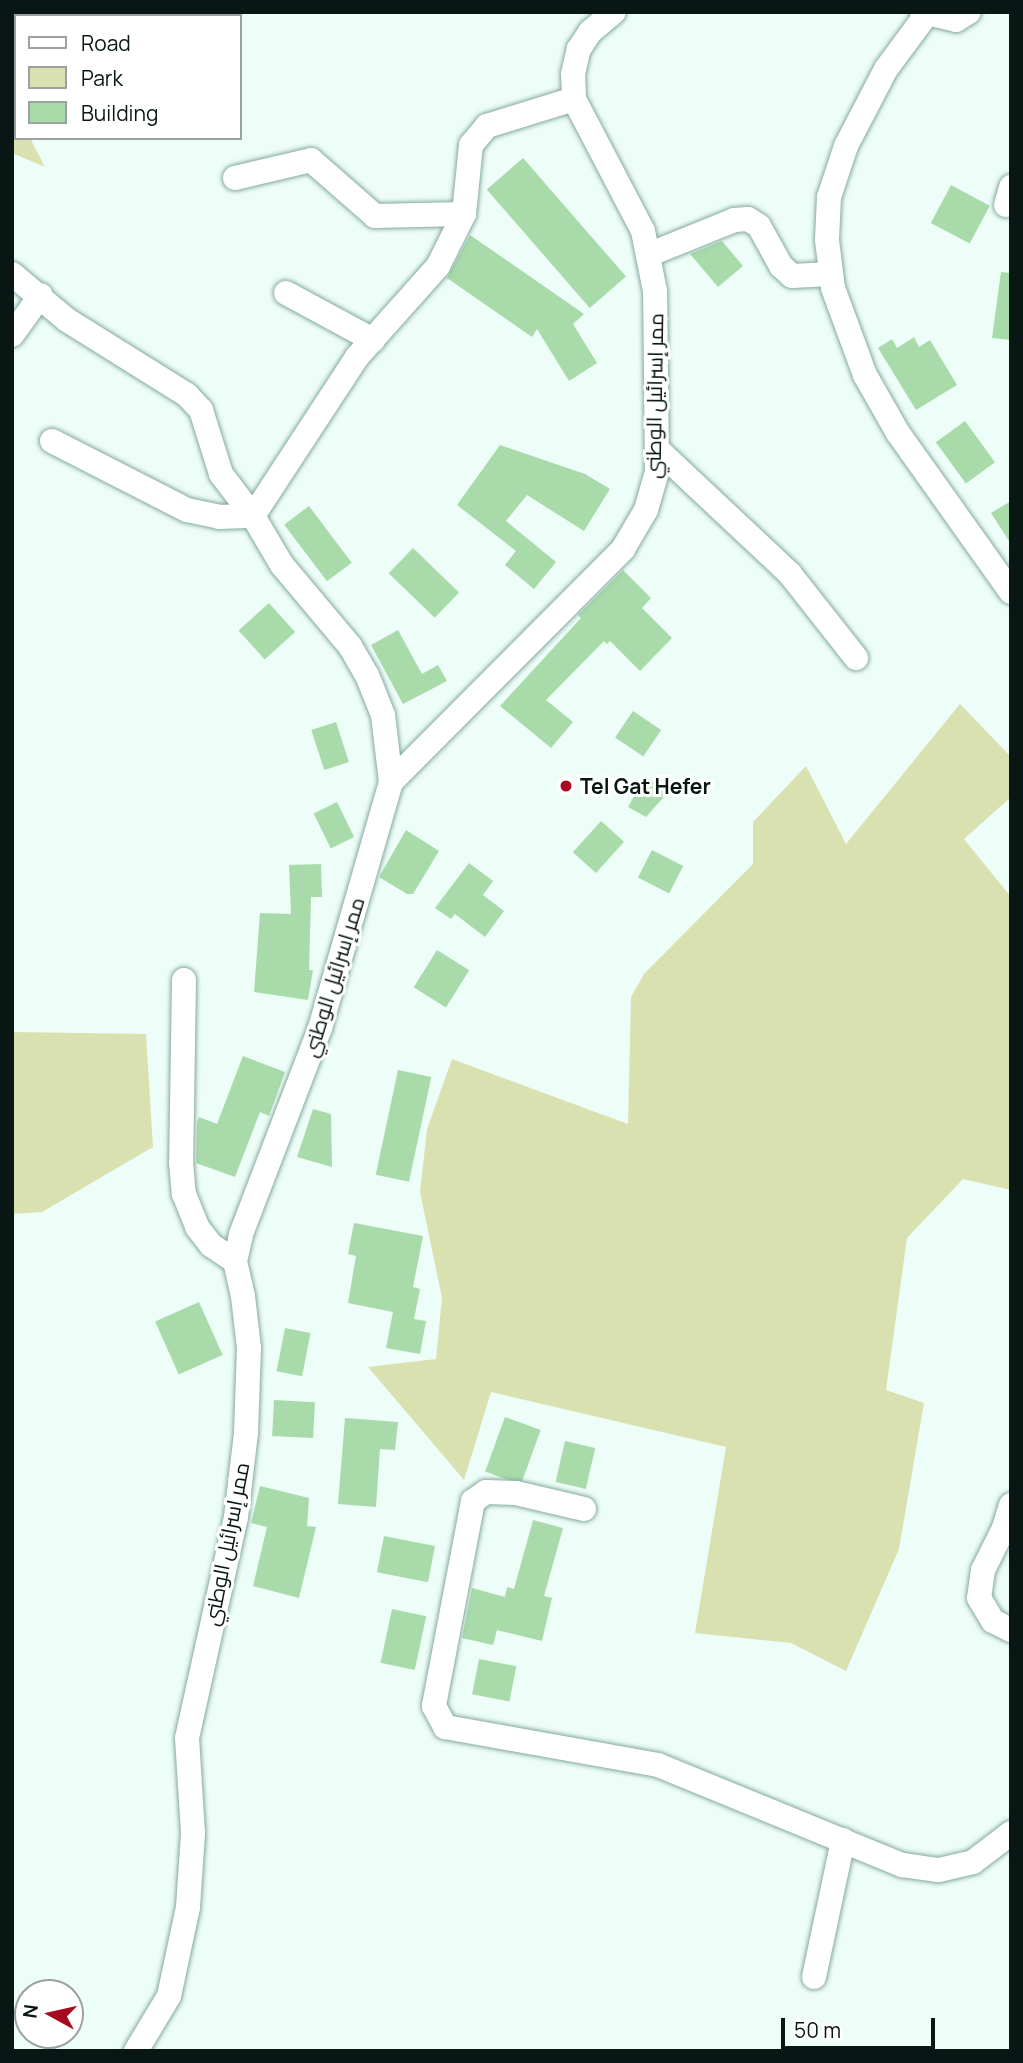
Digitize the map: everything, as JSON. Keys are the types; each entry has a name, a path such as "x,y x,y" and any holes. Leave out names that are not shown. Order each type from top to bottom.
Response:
{"street":[{"name":"ممر إسرائيل الوطني","path":"136,2051 169,1996 188,1907 193,1833 187,1738 236,1517 246,1433 248,1348 243,1296 234,1261 241,1234 320,1028 391,782 623,550 646,510 657,472 655,291 643,231 574,99 573,74 579,49 590,32 614,12"},
{"path":"969,12 956,20 924,14 886,69 846,146 829,197 827,240 833,288 865,375 898,433 1011,592"},
{"path":"253,516 358,357 438,266 464,214 471,145 487,126 574,99"},
{"path":"235,178 312,160 375,216 464,214"},
{"path":"648,255 734,220 748,219 758,226 781,266 792,276 831,274"},
{"path":"12,274 41,295 67,320 187,395 201,410 220,474 253,516 282,565 350,646 367,676 383,715 391,782"},
{"path":"286,293 373,340"},
{"path":"12,335 41,295"},
{"path":"52,441 187,510 219,517 253,516"},
{"path":"658,450 790,574 856,657"},
{"path":"184,980 181,1162 184,1194 197,1227 211,1245 234,1261"},
{"path":"584,1508 506,1493 486,1492 473,1501 434,1706 445,1727 658,1765 788,1821 902,1865 939,1870 973,1863 1011,1833"},
{"path":"1011,1505 1004,1528 983,1570 979,1598 993,1621 1011,1630"},
{"path":"814,1976 843,1840"}],"green space":[{"path":"12,105 14,140 31,140 45,167 12,153"},
{"path":"960,704 1011,757 1011,797 964,839 1011,897 1011,1190 963,1179 907,1238 886,1390 924,1403 899,1549 846,1671 791,1643 695,1633 726,1447 491,1392 464,1480 368,1367 436,1359 442,1298 420,1192 427,1129 452,1059 628,1124 631,997 644,974 753,864 753,822 806,766 846,844"},
{"path":"12,1032 146,1034 153,1147 42,1212 12,1214"}],"building":[{"path":"523,158 626,276 590,308 487,189"},
{"path":"951,185 990,206 970,244 931,223"},
{"path":"470,235 584,314 573,324 597,363 569,381 537,329 532,337 447,278"},
{"path":"722,241 743,266 718,287 690,254"},
{"path":"1001,272 1011,273 1011,340 992,338"},
{"path":"914,337 919,347 930,340 957,385 916,410 878,348 892,339 897,348"},
{"path":"965,421 995,462 966,483 936,442"},
{"path":"500,445 585,474 610,489 584,531 527,495 506,521 556,562 534,589 505,565 516,551 457,505"},
{"path":"1011,501 1011,544 991,513"},
{"path":"309,506 352,563 327,581 284,525"},
{"path":"413,548 459,592 435,618 389,573"},
{"path":"623,570 651,598 642,608 672,638 640,671 610,641 607,644 604,641 546,700 573,722 551,748 500,706 581,618 578,615"},
{"path":"269,603 295,632 265,659 239,630"},
{"path":"398,630 422,674 438,665 447,681 403,704 371,645"},
{"path":"633,711 661,730 643,757 615,738"},
{"path":"336,722 349,762 324,770 311,730"},
{"path":"645,776 670,790 646,817 628,807"},
{"path":"337,802 354,837 331,848 314,813"},
{"path":"601,821 624,842 596,873 573,852"},
{"path":"406,830 439,851 413,894 407,894 379,877"},
{"path":"652,850 683,866 669,894 638,878"},
{"path":"469,863 493,881 483,895 504,911 485,937 455,914 451,919 435,908"},
{"path":"321,864 322,897 311,897 309,970 313,970 308,1000 254,992 260,913 291,914 289,865"},
{"path":"437,950 469,970 446,1007 414,987"},
{"path":"243,1056 285,1072 269,1116 260,1112 235,1177 196,1163 197,1123 199,1117 217,1124"},
{"path":"398,1070 431,1077 409,1182 376,1175"},
{"path":"313,1109 331,1114 332,1167 297,1157"},
{"path":"354,1223 423,1236 413,1287 420,1289 414,1319 426,1321 420,1354 386,1348 393,1312 348,1303 356,1256 348,1254"},
{"path":"199,1302 223,1355 179,1375 155,1322"},
{"path":"285,1328 311,1333 302,1376 277,1371"},
{"path":"274,1400 315,1402 313,1438 272,1436"},
{"path":"505,1417 541,1430 521,1484 485,1472"},
{"path":"345,1418 398,1422 395,1450 380,1449 376,1507 338,1504"},
{"path":"565,1441 595,1448 586,1489 556,1482"},
{"path":"260,1486 309,1498 307,1526 316,1527 299,1598 253,1586 267,1527 251,1523"},
{"path":"533,1520 563,1528 544,1596 552,1598 542,1641 497,1630 493,1645 462,1638 472,1588 505,1597 507,1587 514,1589"},
{"path":"384,1536 435,1546 428,1582 377,1572"},
{"path":"392,1609 426,1616 415,1670 381,1663"},
{"path":"479,1659 516,1666 509,1702 472,1694"}],"place":[{"name":"Tel Gat Hefer","path":"566,786"}]}
